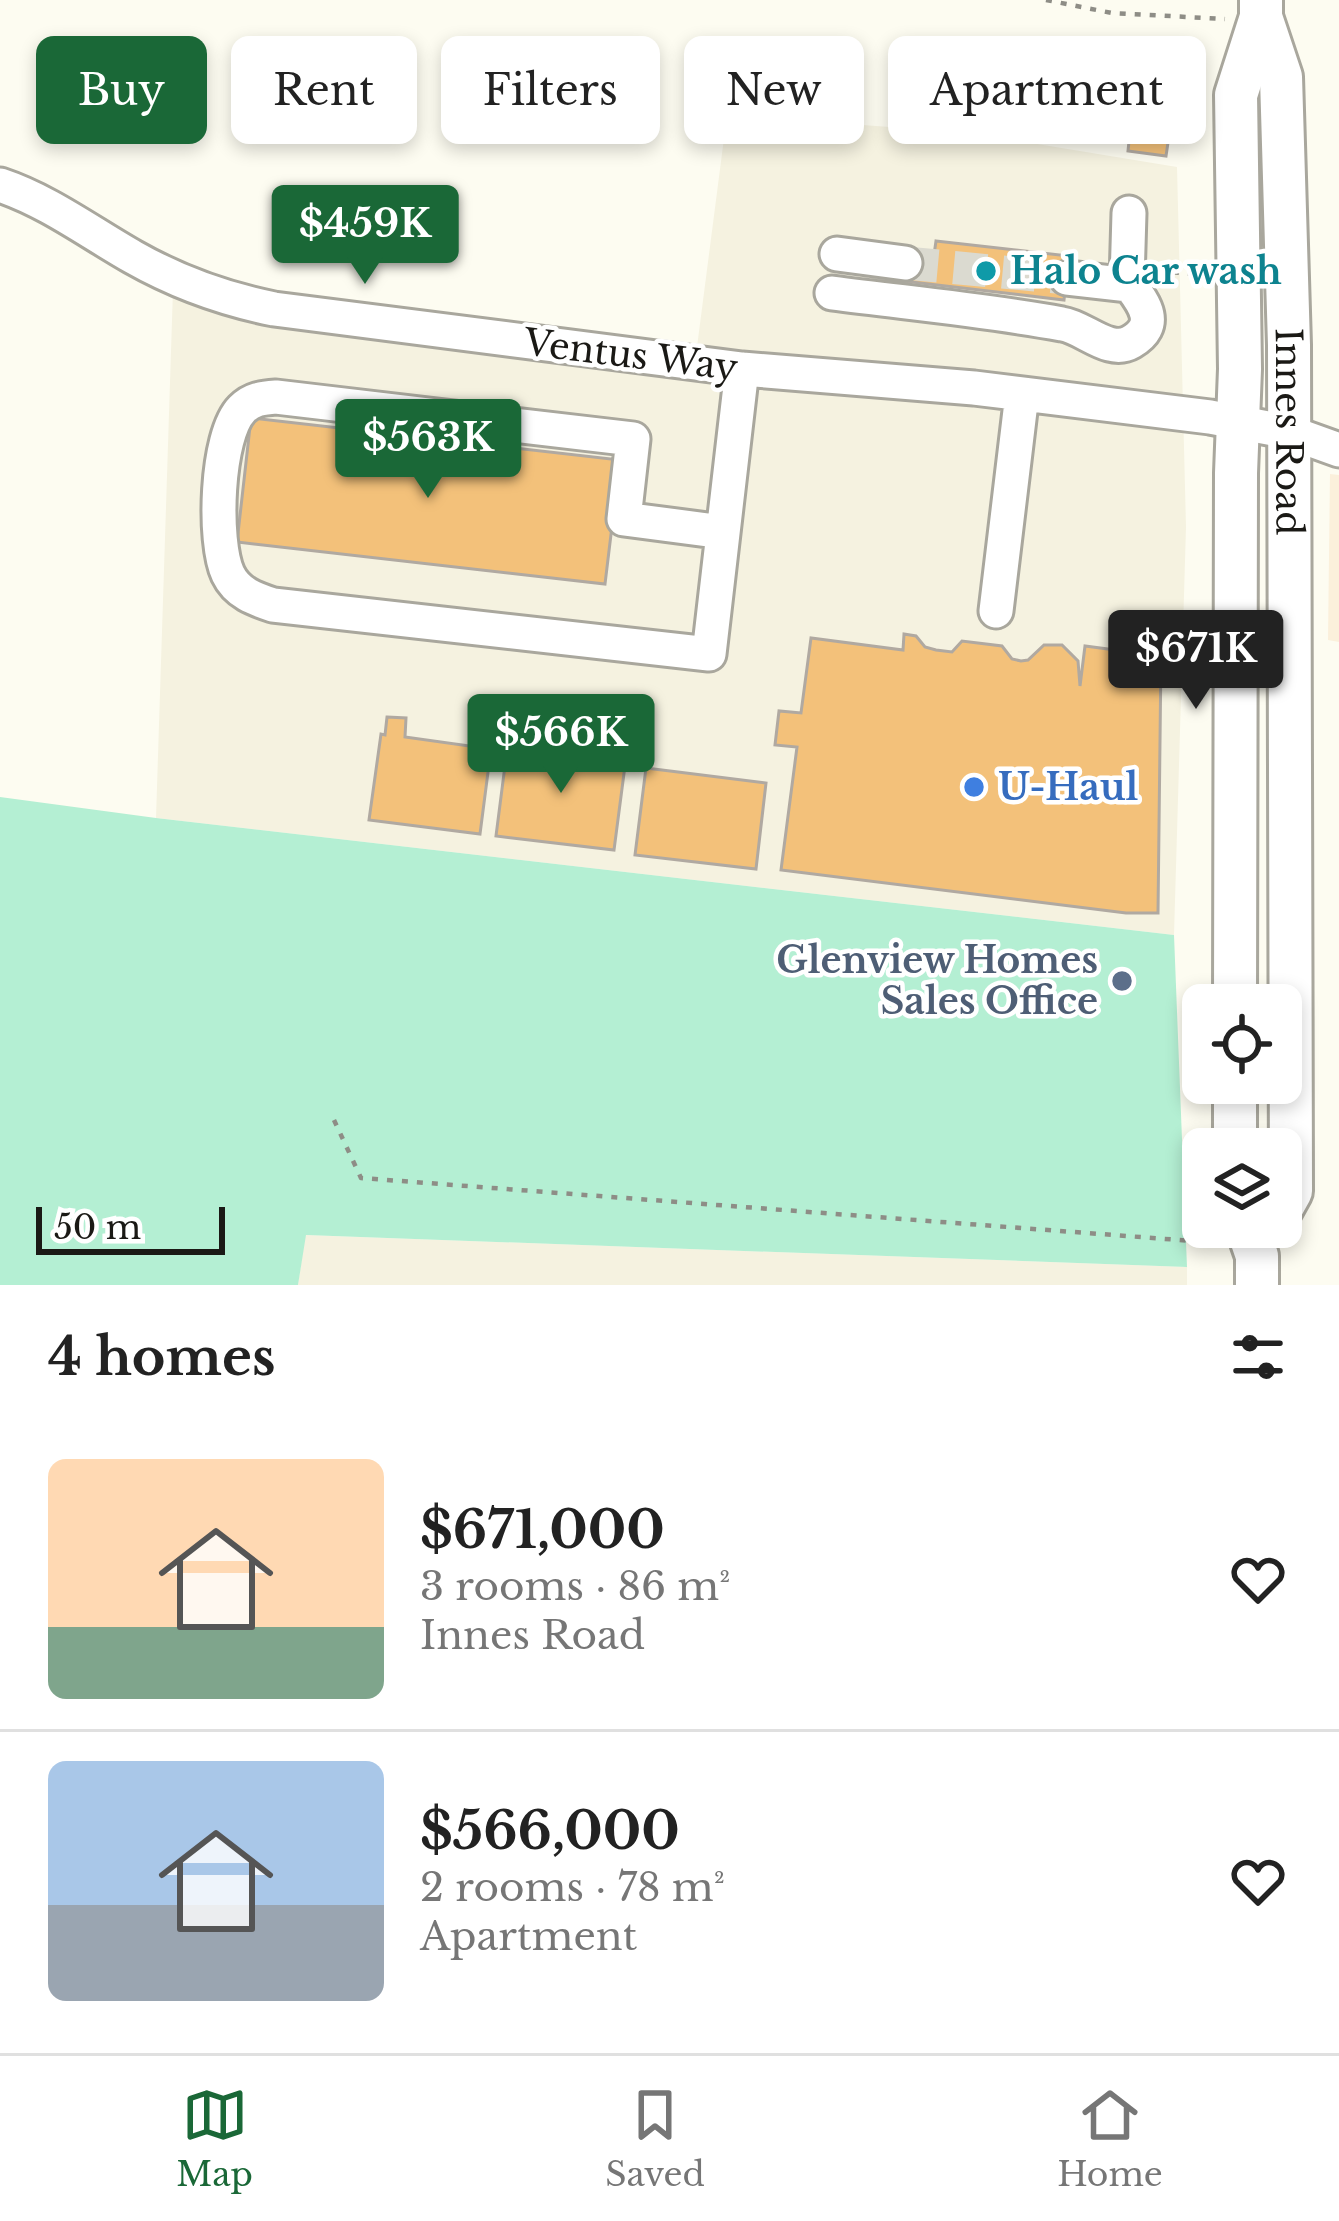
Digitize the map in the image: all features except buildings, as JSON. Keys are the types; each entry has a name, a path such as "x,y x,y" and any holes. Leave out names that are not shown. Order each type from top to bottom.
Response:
{"main road":[{"name":"Innes Road","path":"1235,984 1236,95 1261,8"},
{"name":"Innes Road","path":"1261,8 1281,77 1289,432 1291,1128"}],"street":[{"name":"Ventus Way","path":"0,185 54,209 167,274 245,303 742,369 1022,394 1239,421 1339,450"},
{"path":"832,292 1064,324 1120,346 1139,336 1147,315 1144,300 1128,276 1129,213"},
{"path":"837,254 904,263"},
{"path":"1067,278 1128,276"},
{"path":"723,532 624,519 633,439 276,397 258,398 244,406 227,434 220,521 228,574 253,599 709,654 742,369"},
{"path":"996,611 1022,394"}],"path":[{"path":"1046,0 1112,13 1178,18 1261,8"},
{"path":"1128,276 1206,275"},
{"path":"334,1120 361,1178 1182,1242"}],"shaded area":[{"path":"864,125 888,127 888,144 1037,144 1177,167 1186,527 1174,935 156,818 174,258 237,284 283,294 697,347 723,144 864,144"},
{"path":"1330,474 1339,475 1339,642 1328,640"},
{"path":"305,1235 1187,1267 1187,1285 298,1285"}],"green space":[{"path":"0,797 1174,935 1182,1248 1186,1248 1187,1267 306,1235 298,1285 0,1285"}],"tunnel":[{"path":"905,263 1067,278"}],"place":[{"name":"Halo Car wash","path":"986,271"},
{"name":"U-Haul","path":"974,787"},
{"name":"Glenview Homes Sales Office","path":"1122,981"}]}
